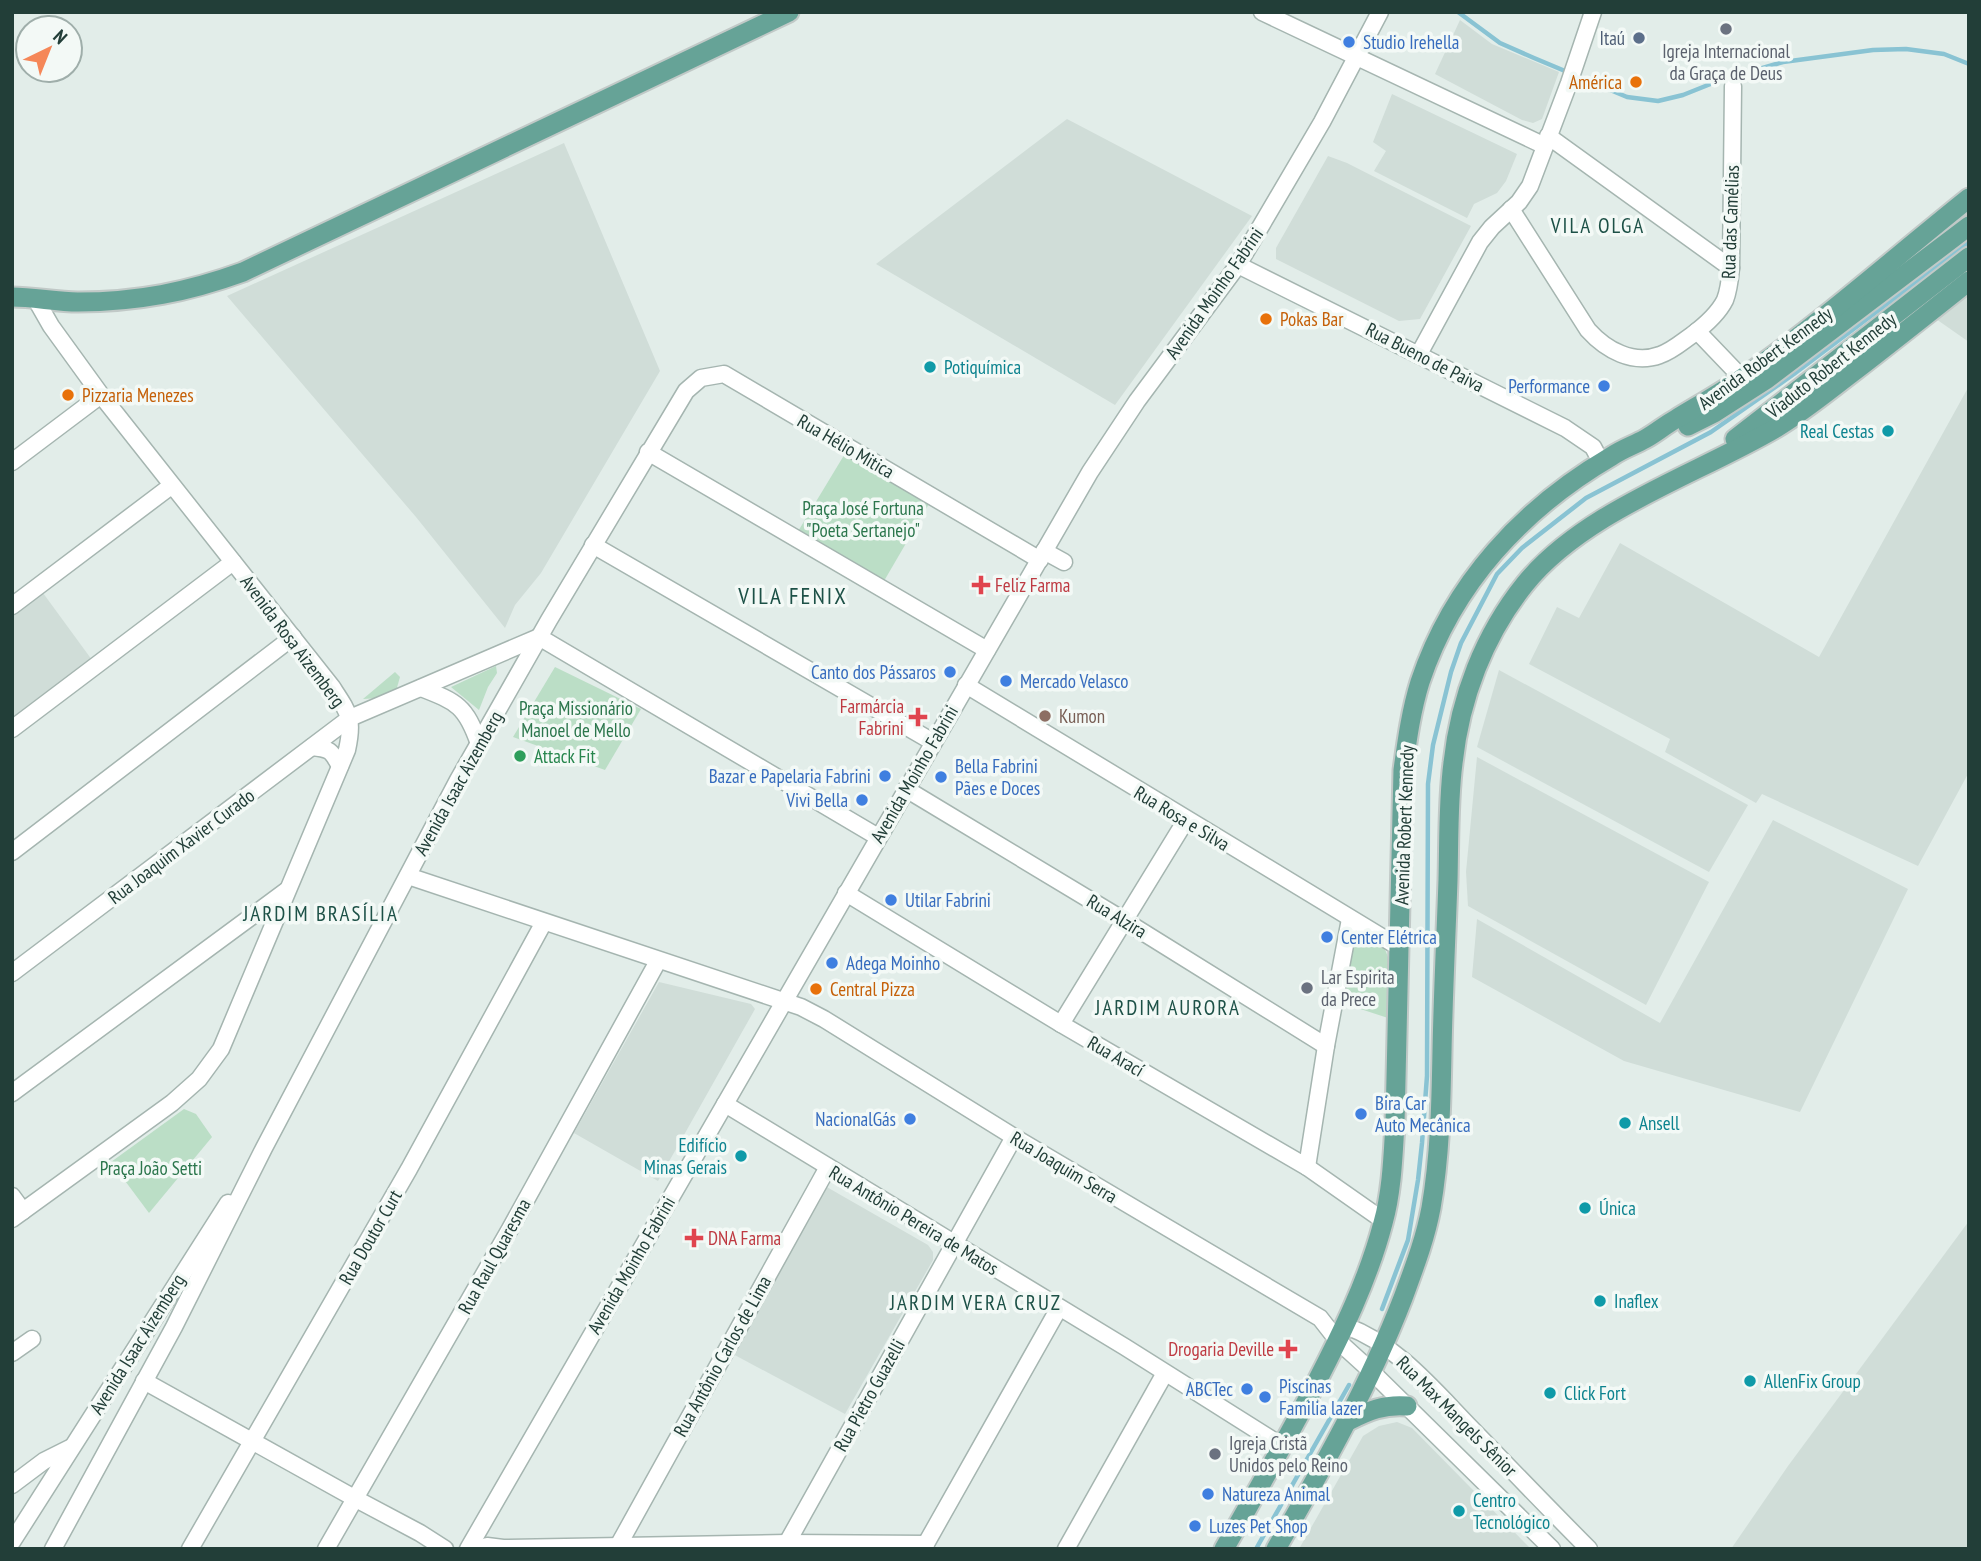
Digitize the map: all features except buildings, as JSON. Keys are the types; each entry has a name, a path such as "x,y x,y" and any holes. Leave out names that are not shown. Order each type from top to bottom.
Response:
{"main road":[{"path":"19,299 75,302 126,300 194,289 243,272 789,12"},
{"name":"Avenida Robert Kennedy","path":"1224,1549 1342,1333 1374,1254 1384,1221 1392,1174 1395,1122 1403,771 1409,725 1420,682 1432,652 1464,592 1495,549 1546,501 1601,463 1644,440 1742,378 1969,198"},
{"name":"Viaduto Robert Kennedy","path":"1644,440 1678,430 1714,413 1756,387 1969,226"},
{"name":"Viaduto Robert Kennedy","path":"1692,471 1969,257"},
{"path":"1276,1549 1348,1420 1385,1345 1422,1249 1436,1175 1443,1103 1444,968 1453,764 1462,713 1481,654 1509,604 1528,580 1554,555 1598,522 1778,427 1809,406 1969,281"},
{"path":"1348,1420 1386,1406 1407,1406"}],"street":[{"path":"1262,12 1547,141 1731,268"},
{"name":"Avenida Moinho Fabrini","path":"468,1549 1090,472 1136,401 1238,265 1322,122 1380,12"},
{"path":"1419,354 1480,242 1530,186 1593,12"},
{"name":"Rua das Camélias","path":"1511,209 1588,330 1602,344 1631,358 1653,357 1668,351 1697,331 1717,312 1728,290 1731,268 1733,86"},
{"name":"Rua Bueno de Paiva","path":"1238,265 1576,434 1593,447 1601,463"},
{"name":"Avenida Rosa Aizemberg","path":"18,1215 172,1103 199,1079 221,1049 347,750 351,732 350,718 332,687 171,486 51,326 19,299"},
{"path":"1697,331 1742,378"},
{"name":"Rua Hélio Mitica","path":"724,374 1042,555 1064,562"},
{"name":"Avenida Isaac Aizemberg","path":"53,1549 174,1327 264,1148 408,876 539,638 685,391 701,379 724,374"},
{"path":"12,462 101,395"},
{"path":"648,452 987,650"},
{"path":"12,606 171,486"},
{"path":"593,545 933,742"},
{"path":"12,729 233,562"},
{"path":"12,852 293,637"},
{"path":"539,638 878,837"},
{"name":"Rua Joaquim Xavier Curado","path":"12,973 350,718 539,638"},
{"name":"Rua Rosa e Silva","path":"966,685 1400,948"},
{"path":"421,688 454,702 472,723 479,744"},
{"path":"312,747 326,748 332,752 340,766"},
{"name":"Rua Alzira","path":"906,789 1326,1046"},
{"path":"1061,1024 1186,820"},
{"name":"Rua Joaquim Serra","path":"408,876 783,1001 824,1019 1014,1137 1342,1333"},
{"path":"12,1093 287,890"},
{"name":"Rua Arací","path":"846,893 1061,1024 1307,1167 1384,1221"},
{"path":"1307,1167 1350,919"},
{"name":"Rua Doutor Curt","path":"190,1549 409,1169 544,922"},
{"name":"Rua Raul Quaresma","path":"326,1549 517,1217 658,961"},
{"name":"Rua Antônio Pereira de Matos","path":"725,1104 1282,1446"},
{"name":"Rua Pietro Guazelli","path":"787,1543 1014,1137"},
{"name":"Avenida Isaac Aizemberg","path":"12,1541 264,1148"},
{"name":"Rua Antônio Carlos de Lima","path":"618,1546 828,1167"},
{"path":"12,1196 18,1215"},
{"path":"479,1549 487,1546 503,1548 787,1543 924,1546 1059,1308"},
{"name":"Rua Max Mangels Sênior","path":"1342,1333 1360,1331 1385,1345 1452,1409 1589,1549"},
{"name":"Rua Max Mangels Sênior","path":"1342,1333 1371,1371 1552,1549"},
{"path":"12,1353 32,1339"},
{"path":"1066,1549 1165,1373"},
{"path":"144,1381 445,1549"},
{"path":"12,1485 44,1461 72,1447"}],"shaded area":[{"path":"1460,20 1492,44 1559,72 1542,119 1533,123 1522,120 1435,74"},
{"path":"1392,94 1517,154 1506,181 1497,193 1474,204 1467,218 1374,171 1386,151 1373,142"},
{"path":"1067,119 1252,216 1115,405 876,264"},
{"path":"564,143 660,371 541,573 515,605 505,628 416,517 227,296"},
{"path":"1328,156 1471,226 1420,319 1399,321 1276,259 1276,248"},
{"path":"1969,293 1969,342 1936,319"},
{"path":"1969,386 1969,772 1918,866 1762,794 1756,803 1665,752 1670,739 1529,664 1557,607 1579,618 1620,543 1819,657"},
{"path":"43,593 92,660 12,720 12,616"},
{"path":"1499,670 1748,805 1709,872 1477,747"},
{"path":"1477,757 1709,882 1646,1005 1468,906 1466,872"},
{"path":"1773,820 1908,889 1800,1112 1624,1061 1472,977 1477,919 1660,1023"},
{"path":"659,982 751,1004 755,1009 658,1181 574,1133"},
{"path":"825,1186 928,1245 933,1252 933,1260 845,1414 731,1353"},
{"path":"1969,1221 1969,1549 1731,1549 1788,1466"},
{"path":"1397,1422 1412,1428 1531,1549 1299,1549 1363,1436 1379,1426"}],"green space":[{"name":"Praça José Fortuna \"Poeta Sertanejo\"","path":"849,447 933,497 884,581 794,538"},
{"path":"496,666 497,673 479,710 451,687"},
{"name":"Praça Missionário Manoel de Mello","path":"555,667 641,709 605,770 513,737"},
{"path":"395,672 400,677 396,691 380,698 363,699"},
{"path":"1354,929 1379,942 1388,957 1388,1018 1339,1002"},
{"name":"Praça João Setti","path":"184,1109 196,1114 212,1137 149,1213 111,1162"}],"waterway":[{"path":"1458,12 1500,43 1627,97 1658,101 1783,62 1873,50 1906,49 1944,54 1969,64"},
{"path":"1382,1309 1408,1240 1422,1143 1427,1076 1428,784 1433,745 1461,643 1497,574 1522,548 1586,498 1711,432 1794,374 1969,242"},
{"path":"1256,1549 1349,1385"}],"place":[{"name":"Igreja Internacional da Graça de Deus","path":"1726,29"},
{"name":"Itaú","path":"1639,38"},
{"name":"Studio Irehella","path":"1349,42"},
{"name":"América","path":"1636,82"},
{"name":"Pokas Bar","path":"1266,319"},
{"name":"Potiquímica","path":"930,367"},
{"name":"Performance","path":"1604,386"},
{"name":"Pizzaria Menezes","path":"68,395"},
{"name":"Real Cestas","path":"1888,431"},
{"name":"Feliz Farma","path":"981,585"},
{"name":"Canto dos Pássaros","path":"950,672"},
{"name":"Mercado Velasco","path":"1006,681"},
{"name":"Kumon","path":"1045,716"},
{"name":"Farmárcia Fabrini","path":"918,717"},
{"name":"Attack Fit","path":"520,756"},
{"name":"Bazar e Papelaria Fabrini","path":"885,776"},
{"name":"Bella Fabrini Pães e Doces","path":"941,777"},
{"name":"Vivi Bella","path":"862,800"},
{"name":"Utilar Fabrini","path":"891,900"},
{"name":"Center Elétrica","path":"1327,937"},
{"name":"Adega Moinho","path":"832,963"},
{"name":"Lar Espirita da Prece","path":"1307,988"},
{"name":"Central Pizza","path":"816,989"},
{"name":"Bira Car Auto Mecânica","path":"1361,1114"},
{"name":"NacionalGás","path":"910,1119"},
{"name":"Ansell","path":"1625,1123"},
{"name":"Edifício Minas Gerais","path":"741,1156"},
{"name":"Única","path":"1585,1208"},
{"name":"DNA Farma","path":"694,1238"},
{"name":"Inaflex","path":"1600,1301"},
{"name":"Drogaria Deville","path":"1288,1349"},
{"name":"AllenFix Group","path":"1750,1381"},
{"name":"ABCTec","path":"1247,1389"},
{"name":"Click Fort","path":"1550,1393"},
{"name":"Piscinas Familia lazer","path":"1265,1397"},
{"name":"Igreja Cristã Unidos pelo Reino","path":"1215,1454"},
{"name":"Natureza Animal","path":"1208,1494"},
{"name":"Centro Tecnológico","path":"1459,1511"},
{"name":"Luzes Pet Shop","path":"1195,1526"}],"district":[{"name":"VILA OLGA","path":"1598,225"},
{"name":"VILA FENIX","path":"793,595"},
{"name":"JARDIM BRASÍLIA","path":"321,913"},
{"name":"JARDIM AURORA","path":"1168,1007"},
{"name":"JARDIM VERA CRUZ","path":"976,1302"}]}
